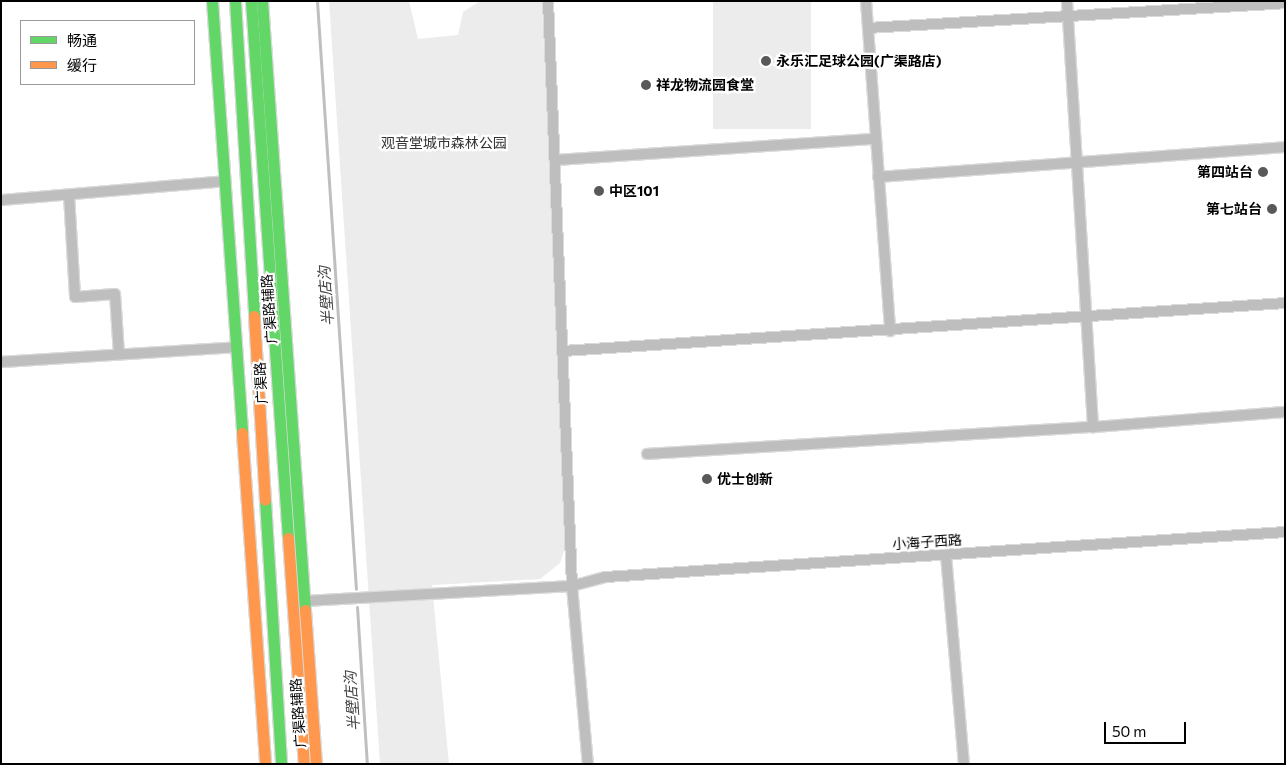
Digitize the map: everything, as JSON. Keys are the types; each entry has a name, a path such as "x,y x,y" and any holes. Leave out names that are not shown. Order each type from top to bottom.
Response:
{"main road":[{"name":"广渠路","path":"212,1 265,764"},
{"name":"广渠路","path":"235,1 281,764"},
{"name":"广渠路","path":"250,1 304,764"},
{"name":"广渠路辅路","path":"262,1 316,764"}],"street":[{"path":"548,1 572,586 588,764"},
{"path":"866,1 890,331"},
{"path":"1067,1 1093,427"},
{"path":"868,28 1285,3"},
{"path":"556,160 876,139"},
{"path":"878,178 1285,147"},
{"path":"1,200 225,181"},
{"path":"69,195 75,297 115,294 119,354"},
{"path":"563,351 1285,304"},
{"path":"1,362 236,347"},
{"path":"647,454 1093,427 1285,412"},
{"name":"小海子西路","path":"305,601 572,586 606,577 1285,532"},
{"path":"946,554 964,764"}],"green space":[{"name":"观音堂城市森林公园","path":"329,1 409,1 418,39 458,35 463,12 480,1 542,1 566,545 560,563 540,579 432,585 449,764 380,764"},
{"name":"永乐汇足球公园(广渠路店)","path":"713,1 811,1 811,129 713,129"}],"waterway":[{"name":"半壁店沟","path":"317,1 356,589"},
{"name":"半壁店沟","path":"357,607 367,764"}],"traffic: fast":[{"path":"212,1 242,433"},
{"path":"235,1 254,316"},
{"path":"251,1 288,538"},
{"path":"262,1 305,610"},
{"path":"265,500 281,764"}],"traffic: slow":[{"path":"254,316 265,500"},
{"path":"242,433 265,764"},
{"path":"288,538 304,764"},
{"path":"305,610 316,764"}],"place":[{"name":"永乐汇足球公园(广渠路店)","path":"766,61"},
{"name":"祥龙物流园食堂","path":"646,85"},
{"name":"第四站台","path":"1263,172"},
{"name":"中区101","path":"599,191"},
{"name":"第七站台","path":"1272,209"},
{"name":"优士创新","path":"707,479"}]}
